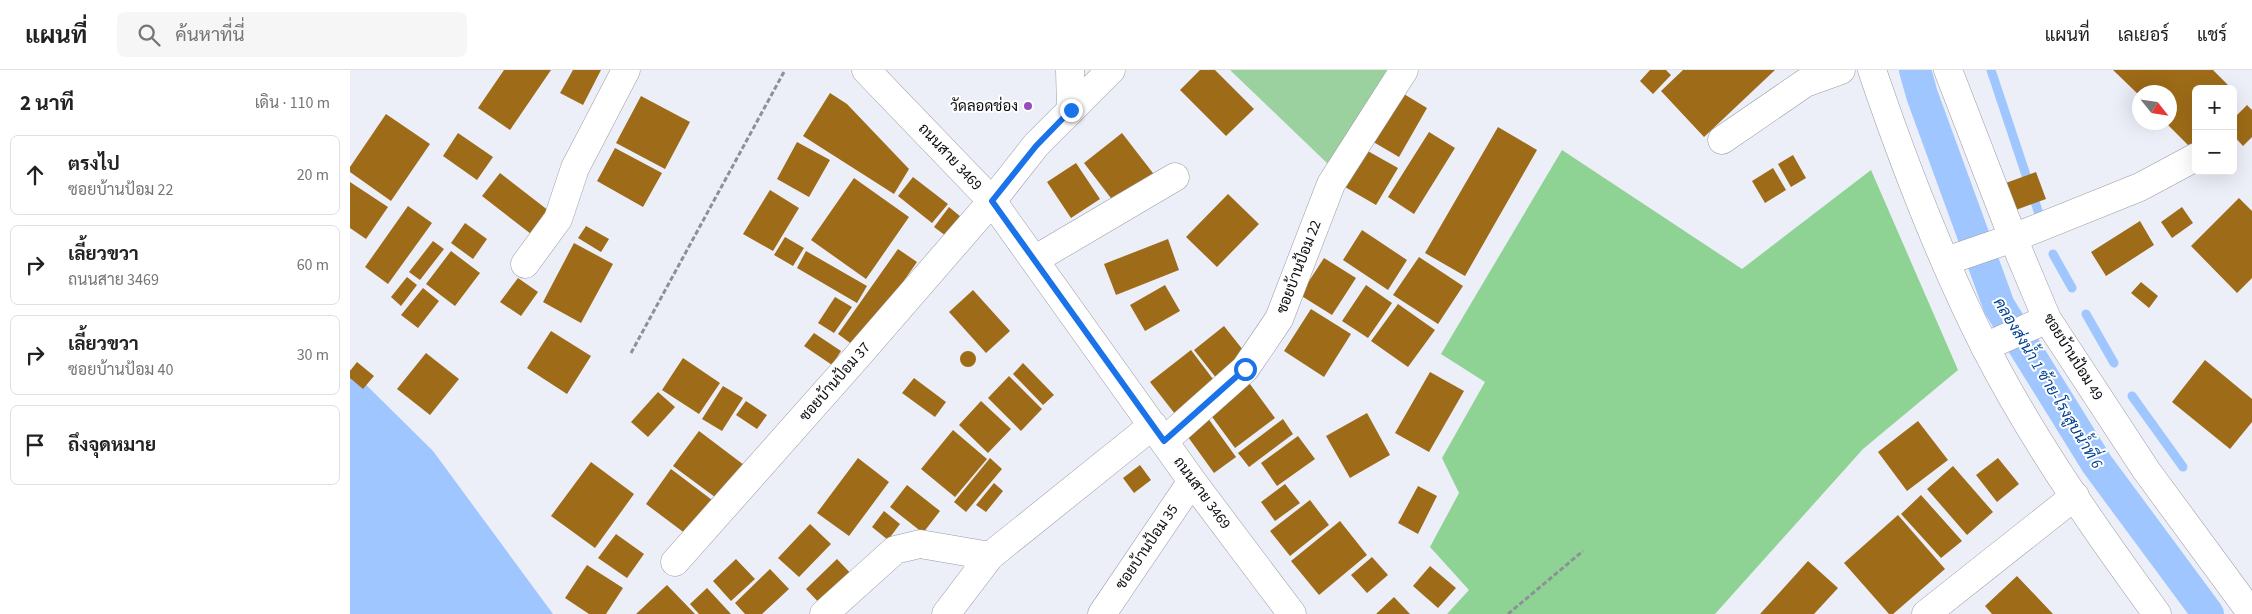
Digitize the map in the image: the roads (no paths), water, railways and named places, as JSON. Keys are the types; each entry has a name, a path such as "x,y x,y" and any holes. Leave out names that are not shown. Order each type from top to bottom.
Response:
{"street":[{"path":"525,264 558,218 576,168 626,70"},
{"name":"ถนนสาย 3469","path":"866,70 992,201 1192,481 1292,614"},
{"path":"1070,70 1071,110"},
{"name":"ซอยบ้านป้อม 37","path":"675,562 992,201 1036,146 1111,70"},
{"name":"ซอยบ้านป้อม 22","path":"946,614 990,556 1245,369 1279,319 1331,184 1404,70"},
{"path":"1722,140 1805,83 1841,70"},
{"path":"1872,70 1900,154 1946,261 1996,342 2026,419 2075,496 2157,614"},
{"name":"ซอยบ้านป้อม 49","path":"1948,70 2008,240 2040,322 2252,614"},
{"path":"1946,261 2008,240 2140,187 2192,159"},
{"path":"1034,260 1175,177"},
{"path":"1996,342 2040,322"},
{"name":"ซอยบ้านป้อม 35","path":"1102,614 1192,481"},
{"path":"1926,614 2075,496"},
{"path":"824,614 895,550 920,544 990,556"}],"water":[{"path":"350,369 433,451 553,614 350,614"}],"waterway":[{"name":"คลองส่งน้ำ 1 ซ้าย-โรงสูบน้ำที่ 6","path":"1915,70 1922,95 1999,306 2097,464 2208,614"},
{"path":"1991,70 2039,214"},
{"path":"2053,254 2072,288"},
{"path":"2086,314 2114,363"},
{"path":"2132,396 2183,467"}],"place":[{"name":"วัดลอดช่อง","path":"1028,106"}]}
